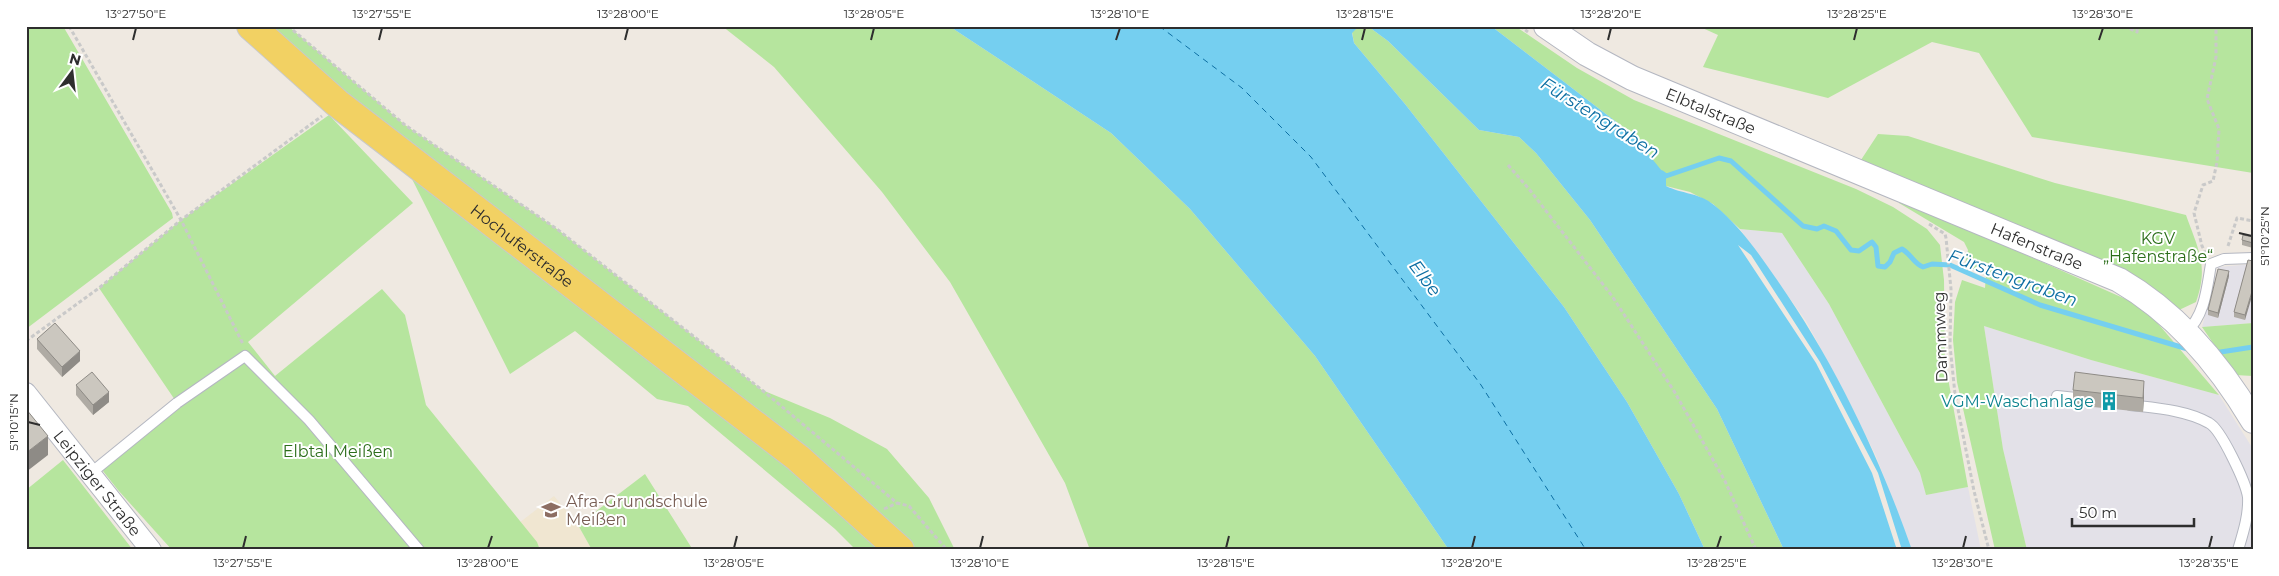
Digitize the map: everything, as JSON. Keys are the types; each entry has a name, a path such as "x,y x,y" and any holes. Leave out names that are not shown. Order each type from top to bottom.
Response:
{"main road":[{"name":"Hochuferstraße","path":"252,26 337,103 798,458 900,550"}],"street":[{"name":"Elbtalstraße","path":"1546,26 1587,54 1632,78 1881,188"},
{"name":"Hafenstraße","path":"1881,188 2119,280 2156,303 2186,332 2223,375 2253,421"},
{"name":"Leipziger Straße","path":"26,393 151,550"}],"lane":[{"path":"2186,332 2194,325 2206,294 2211,264 2224,258 2253,258"},
{"path":"91,473 177,403 245,356 309,420 419,550"},
{"path":"2057,396 2100,401"},
{"path":"2117,403 2195,416 2211,424 2224,439 2248,495 2248,513 2238,550"}],"path":[{"path":"69,26 181,220 242,342 245,356"},
{"path":"288,26 405,125 557,230 762,390 897,502 909,506 947,550"},
{"path":"2124,26 2137,32 2138,26"},
{"path":"2211,264 2202,246 2194,213 2203,185 2213,181 2217,162 2219,129 2207,99 2216,57 2216,26"},
{"path":"26,341 99,288 181,220 328,112"},
{"path":"1508,165 1529,189 1612,296 1674,391 1725,481 1756,550"},
{"path":"2224,258 2237,218 2253,221"},
{"name":"Dammweg","path":"1947,240 1951,289 1950,346 1954,394 1974,491 1989,550"}],"shaded area":[{"path":"1740,229 1782,233 1829,304 1920,473 1926,495 1968,487 1981,550 1912,550 1876,456 1848,399 1806,321"},
{"path":"2253,264 2253,323 2202,327 2218,267"},
{"path":"1984,326 2091,360 2219,395 2253,449 2253,550 2027,550 2003,449"},
{"name":"Afra-Grundschule Meißen","path":"554,496 578,525 592,550 540,550 536,542 519,523"}],"green space":[{"path":"26,26 63,26 172,213 173,218 26,329"},
{"path":"268,26 288,26 405,125 557,229 762,390 830,418 887,449 929,498 955,550 915,550 883,521 364,111"},
{"path":"722,26 949,26 1111,133 1190,209 1315,356 1449,550 1090,550 1065,483 950,282 882,192 774,67"},
{"path":"1359,26 1369,27 1388,41 1479,130 1519,137 1536,153 1590,220 1717,409 1784,550 1705,550 1679,494 1627,402 1564,307 1405,104 1354,43 1352,32"},
{"path":"1491,26 1515,26 1577,68 1634,100 1856,189 1893,207 1927,229 1940,245 1944,280 1945,362 1968,487 1926,495 1920,473 1829,304 1782,233 1740,229 1713,204 1690,192 1666,186 1632,134"},
{"path":"1698,26 2253,26 2253,173 2032,137 1979,53 1932,42 1828,98 1703,67 1718,35"},
{"name":"Elbtal Meißen","path":"329,115 413,203 248,342 275,376 382,289 405,315 426,405 537,542 540,550 303,550 301,547 297,550 172,550 103,471 105,466 177,403 99,288 181,220"},
{"name":"KGV „Hafenstraße“","path":"1878,134 1908,136 2055,183 2186,215 2198,248 2202,268 2202,278 2196,302 2179,310 1859,163"},
{"path":"409,173 857,518 885,550 856,550 835,529 688,406 657,399 575,331 510,374"},
{"path":"1900,199 2130,301 2149,313 2219,395 2091,360 1984,326 2003,449 2027,550 1995,550 1957,382 1953,340 1955,302 1962,280 1985,288 1986,275 1965,265 1968,250 1964,242 1899,203"},
{"path":"2253,323 2253,376 2235,375 2202,327"},
{"path":"63,460 133,550 26,550 26,490"},
{"path":"645,474 693,550 592,550 578,525"}],"water":[{"name":"Elbe","path":"949,26 1359,26 1352,33 1354,43 1405,104 1564,307 1627,402 1679,494 1705,550 1449,550 1315,356 1190,209 1111,133"},
{"path":"1361,26 1491,26 1632,134 1666,176 1666,186 1709,201 1732,221 1775,277 1817,341 1853,409 1885,478 1912,550 1784,550 1717,409 1590,220 1536,153 1519,137 1479,130 1388,41 1369,27"}],"pier":[{"path":"1738,245 1751,255 1820,362 1878,473 1902,550 1897,550 1872,473 1816,363"}],"building":[{"path":"2243,235 2253,237 2253,243 2242,240"},
{"path":"2248,260 2253,261 2253,288 2245,315 2234,312"},
{"path":"2218,269 2229,271 2218,313 2208,310"},
{"path":"55,323 80,351 62,367 37,339"},
{"path":"92,372 109,392 93,405 76,385"},
{"path":"2075,372 2144,381 2143,398 2073,390"},
{"path":"26,409 48,436 26,453"}],"waterway":[{"name":"Fürstengraben","path":"1662,173 1666,176 1719,158 1731,161 1803,226 1817,229 1824,226 1836,231 1851,250 1859,251 1872,242 1876,247 1878,266 1885,267 1890,262 1894,253 1902,249 1917,264 1923,267 1932,264 1950,265 2040,305 2191,350"},
{"name":"Fürstengraben","path":"2214,353 2253,347"}],"ferry route":[{"path":"1159,26 1242,88 1311,157 1481,385 1586,550"}],"place":[{"name":"VGM-Waschanlage","path":"2109,401"},
{"name":"Afra-Grundschule Meißen","path":"551,510"}]}
